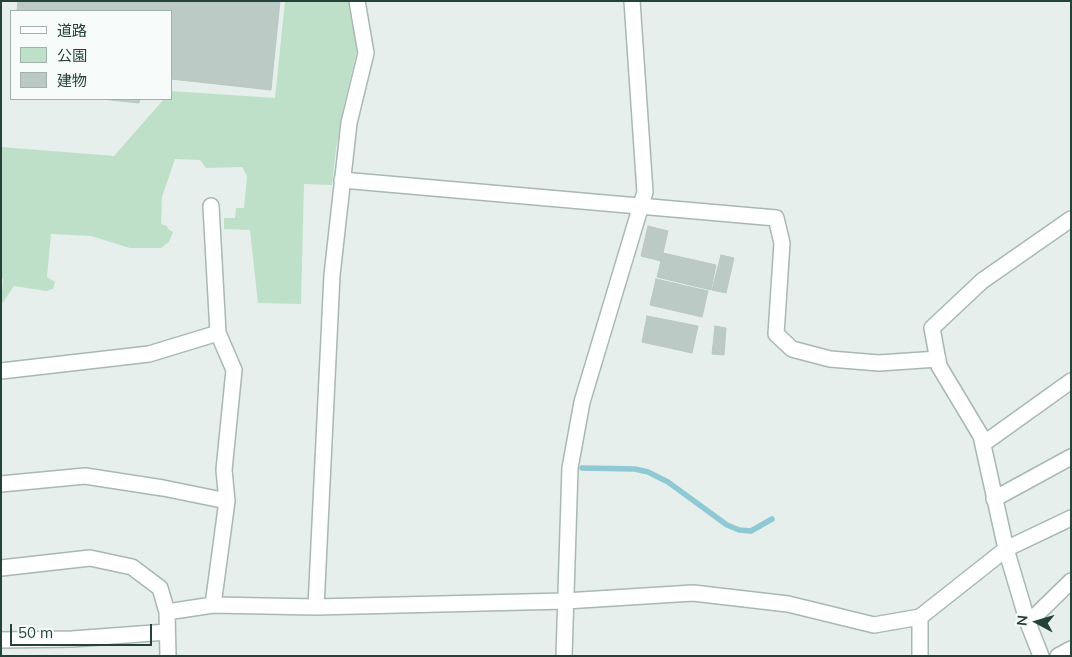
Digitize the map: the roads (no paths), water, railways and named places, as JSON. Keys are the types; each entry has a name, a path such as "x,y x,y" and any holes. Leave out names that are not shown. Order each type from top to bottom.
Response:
{"street":[{"path":"316,607 332,275 349,123 366,53 357,1"},
{"path":"564,656 570,468 582,402 645,192 632,1"},
{"path":"342,180 776,218 782,243 776,334 792,350 830,359 879,363 938,359"},
{"path":"211,206 218,333 234,370 224,470 227,501 213,605"},
{"path":"1041,656 1028,622 1006,549 981,436 939,366 932,328 982,282 1071,220"},
{"path":"1,371 148,354 218,333"},
{"path":"983,444 1071,381"},
{"path":"994,499 1071,457"},
{"path":"1,484 85,476 163,488 227,501"},
{"path":"167,612 213,605 316,607 565,601 693,593 788,604 874,625 920,617 1006,549 1071,518"},
{"path":"1,568 90,558 132,567 160,588 167,612 168,656"},
{"path":"1028,622 1071,581"},
{"path":"920,617 920,656"},
{"path":"1,640 72,639 168,632"},
{"path":"1058,656 1071,649"}],"waterway":[{"path":"582,468 635,469 648,472 668,482 727,525 739,530 751,531 772,519"}]}
